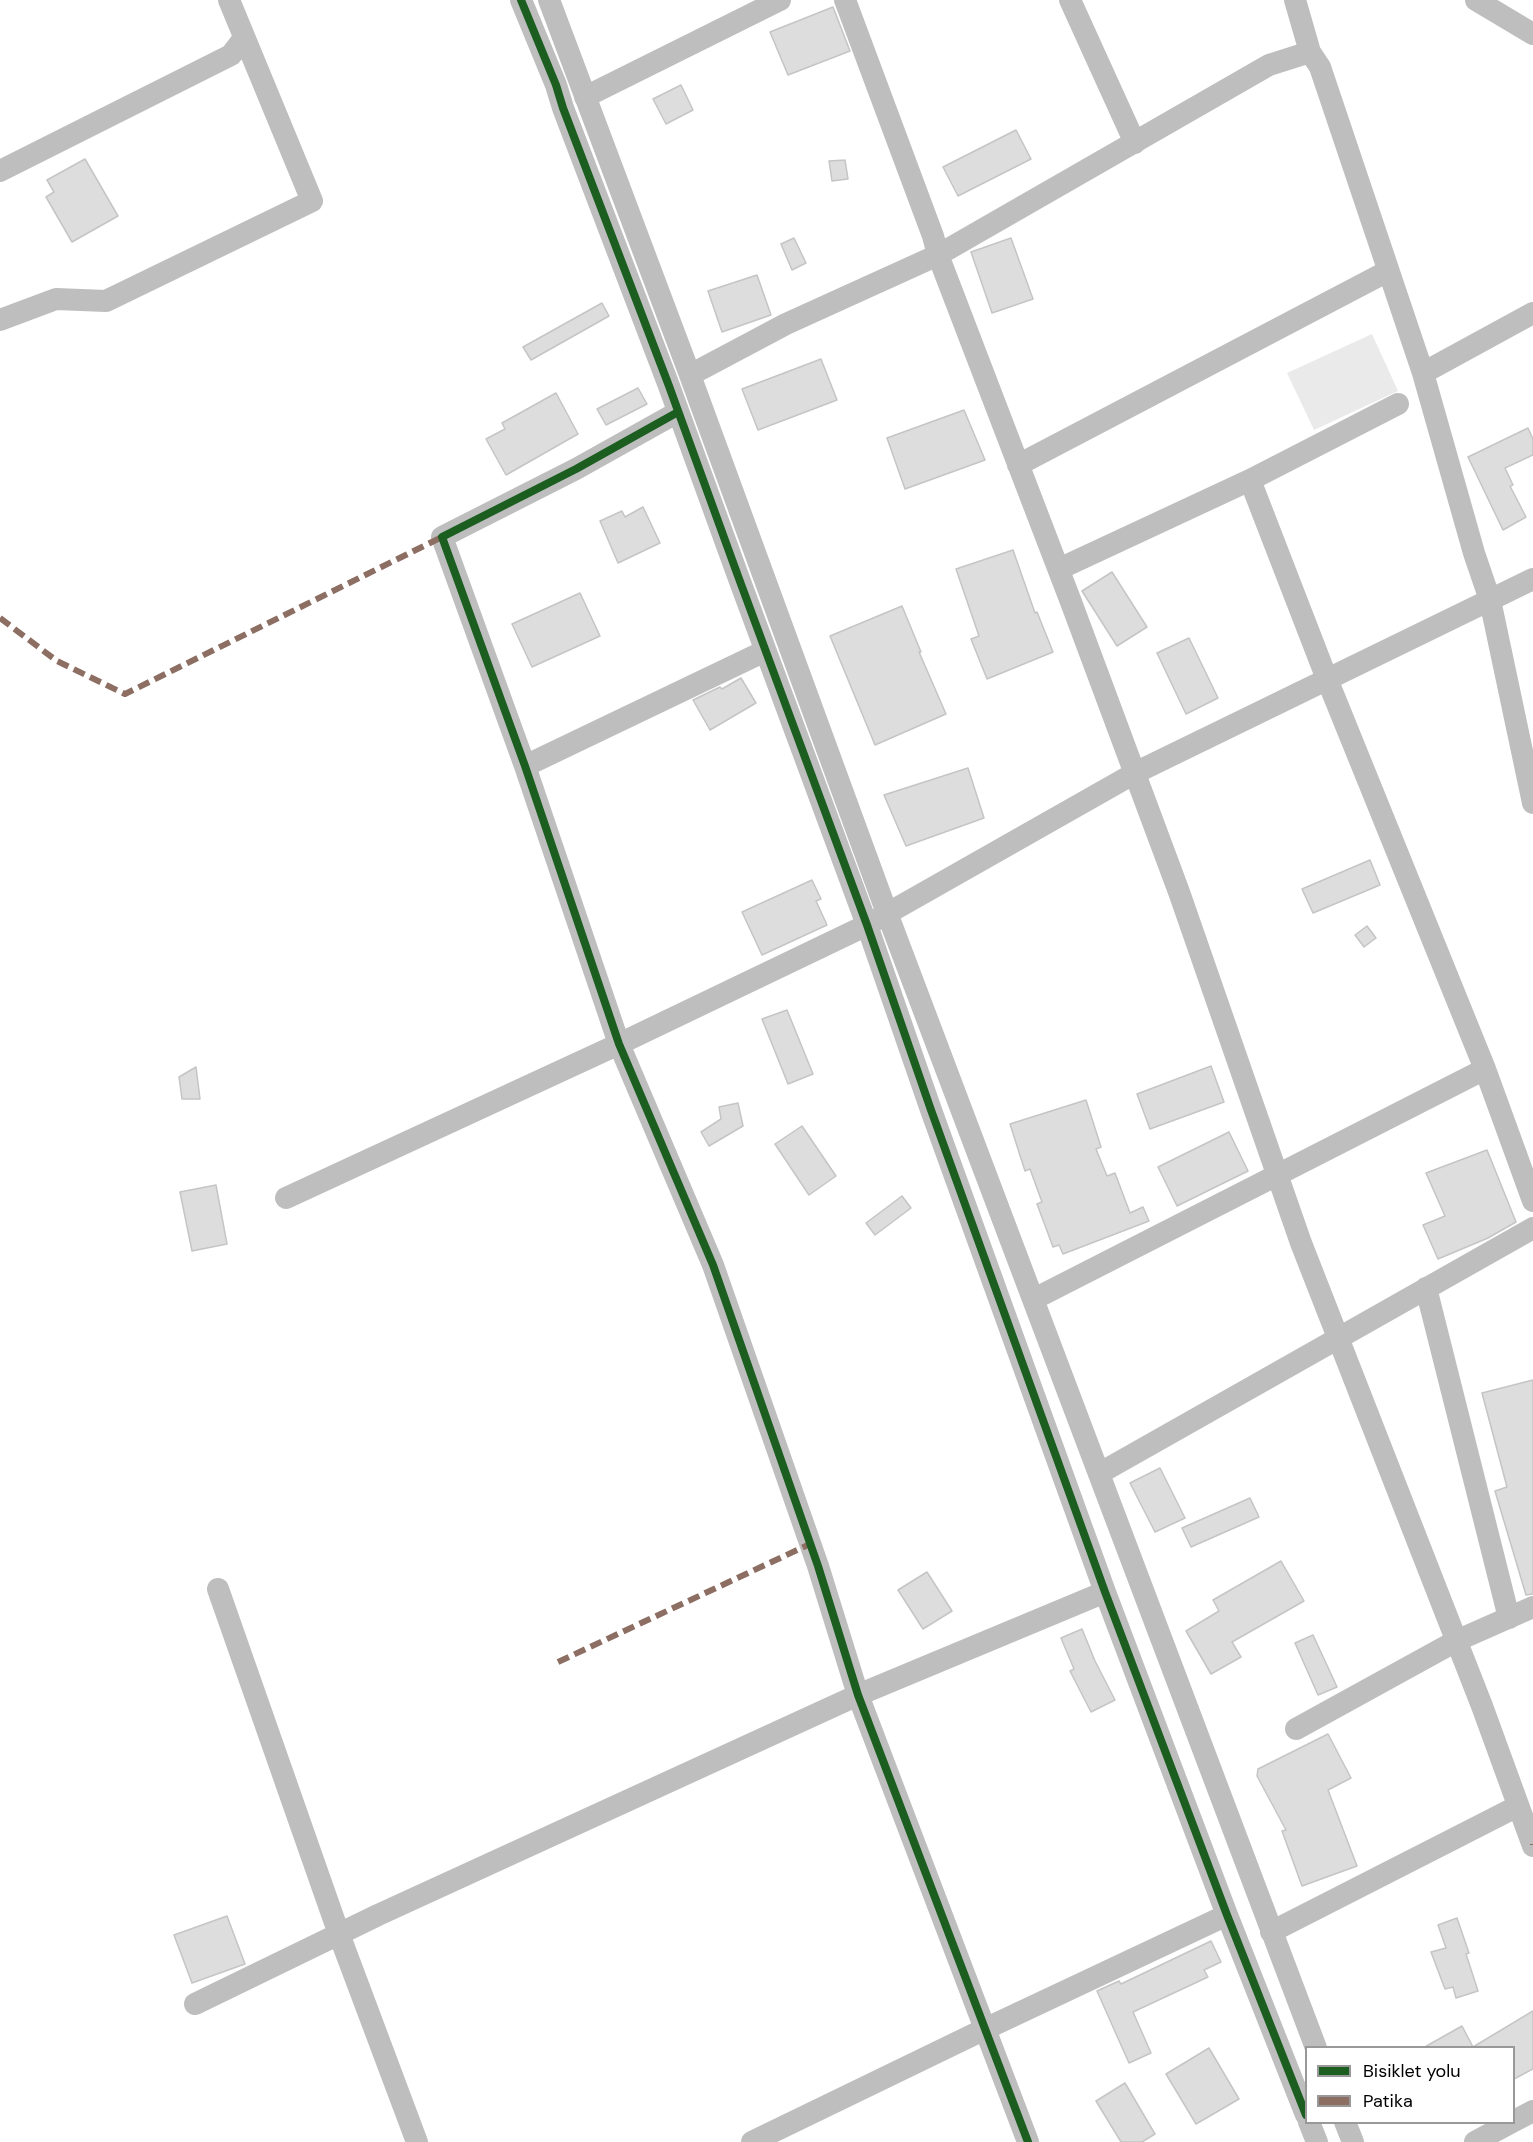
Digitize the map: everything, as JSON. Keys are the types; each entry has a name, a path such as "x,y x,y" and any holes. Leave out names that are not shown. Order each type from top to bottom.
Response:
{"street":[{"path":"0,320 56,299 106,301 312,201 230,0"},
{"path":"521,0 556,85 562,108 678,412 867,925 935,1121 1105,1592 1227,1915 1305,2112"},
{"path":"549,0 690,375 887,913 1315,2046"},
{"path":"585,97 780,0"},
{"path":"845,0 933,236 938,255 1135,773 1277,1174 1338,1338 1533,1846"},
{"path":"1070,0 1135,143"},
{"path":"1295,0 1310,52 1320,67 1423,373 1474,554 1490,600 1533,803"},
{"path":"1476,0 1533,34"},
{"path":"0,171 231,55 244,38"},
{"path":"690,375 786,324 938,255 1269,65 1310,52"},
{"path":"1018,465 1388,271"},
{"path":"1423,373 1533,313"},
{"path":"1059,569 1250,480 1398,404"},
{"path":"678,412 576,469 442,537 525,766 619,1044 713,1265 818,1566 858,1695 1028,2142"},
{"path":"1250,480 1327,679 1485,1069 1533,1201"},
{"path":"286,1198 619,1044 867,925 1135,773 1533,579"},
{"path":"525,766 765,651"},
{"path":"1034,1299 1485,1069"},
{"path":"1100,1473 1533,1228"},
{"path":"1426,1288 1509,1618"},
{"path":"218,1589 339,1934 417,2142"},
{"path":"195,2004 339,1934 858,1695 1105,1592"},
{"path":"1296,1729 1456,1641 1533,1607"},
{"path":"1271,1932 1518,1806"},
{"path":"752,2142 1227,1915"},
{"path":"1515,2121 1533,2111"},
{"path":"1311,2124 1317,2142"},
{"path":"1346,2124 1353,2142"},
{"path":"1475,2142 1509,2124"}],"shaded area":[{"path":"1372,334 1398,391 1314,430 1287,373"}],"building":[{"path":"833,7 850,51 788,75 770,32"},
{"path":"681,85 693,110 666,124 653,99"},
{"path":"1016,130 1031,159 958,196 943,167"},
{"path":"85,159 118,216 72,242 46,197 54,192 47,180"},
{"path":"845,160 848,179 832,181 829,161"},
{"path":"794,238 806,263 792,270 781,244"},
{"path":"1011,238 1033,299 992,313 971,252"},
{"path":"757,275 771,315 722,332 708,291"},
{"path":"602,303 609,316 531,360 523,347"},
{"path":"821,359 837,400 758,430 742,389"},
{"path":"638,388 647,404 606,425 597,409"},
{"path":"556,393 578,434 506,475 486,439 505,429 502,423"},
{"path":"964,410 985,460 905,489 887,438"},
{"path":"1528,428 1533,439 1533,455 1505,468 1513,485 1510,486 1526,517 1503,530 1468,457"},
{"path":"643,507 660,543 618,563 600,521 622,511 625,517"},
{"path":"1013,550 1035,613 1037,612 1053,652 987,679 971,639 979,636 956,569"},
{"path":"1112,572 1147,627 1117,646 1082,591"},
{"path":"580,593 600,636 532,667 512,624"},
{"path":"902,606 946,714 875,745 830,636"},
{"path":"1189,638 1218,698 1186,714 1157,653"},
{"path":"741,678 756,703 710,730 693,700 720,687 722,689"},
{"path":"968,768 984,818 906,846 884,795"},
{"path":"1370,860 1380,885 1313,913 1302,889"},
{"path":"812,880 821,899 816,901 827,925 762,955 742,912"},
{"path":"1367,926 1376,938 1364,947 1355,935"},
{"path":"787,1010 813,1074 788,1084 762,1019"},
{"path":"1211,1066 1224,1102 1150,1129 1137,1094"},
{"path":"196,1067 200,1099 182,1099 179,1077"},
{"path":"1086,1100 1101,1147 1096,1149 1107,1176 1115,1173 1130,1213 1143,1207 1149,1221 1063,1254 1059,1245 1053,1247 1037,1204 1042,1202 1030,1169 1025,1171 1010,1124"},
{"path":"738,1103 743,1126 709,1146 701,1132 721,1119 719,1107"},
{"path":"802,1126 836,1176 809,1195 775,1144"},
{"path":"1229,1132 1248,1171 1177,1206 1158,1167"},
{"path":"1487,1150 1516,1222 1488,1238 1438,1259 1423,1225 1445,1216 1426,1173"},
{"path":"216,1185 227,1244 192,1251 180,1192"},
{"path":"902,1196 911,1208 875,1235 866,1223"},
{"path":"1533,1380 1533,1594 1526,1595 1495,1491 1507,1487 1482,1393"},
{"path":"1160,1468 1185,1518 1155,1532 1130,1483"},
{"path":"1250,1498 1259,1517 1191,1547 1182,1528"},
{"path":"1281,1561 1304,1601 1232,1642 1241,1657 1211,1674 1186,1631 1219,1611 1213,1600"},
{"path":"927,1572 952,1611 923,1629 898,1590"},
{"path":"1082,1629 1115,1700 1091,1712 1070,1671 1074,1669 1061,1638"},
{"path":"1313,1635 1337,1687 1318,1695 1295,1643"},
{"path":"1328,1734 1351,1778 1328,1790 1357,1866 1302,1886 1282,1831 1286,1830 1257,1776 1258,1769"},
{"path":"227,1916 245,1964 192,1983 174,1935"},
{"path":"1457,1918 1469,1953 1466,1954 1478,1991 1456,1998 1453,1987 1445,1989 1431,1952 1446,1948 1438,1925"},
{"path":"1211,1941 1221,1962 1204,1970 1208,1977 1133,2012 1151,2053 1129,2063 1097,1991 1119,1981 1121,1984"},
{"path":"1533,2011 1533,2069 1515,2078 1515,2046 1475,2046"},
{"path":"1462,2026 1472,2046 1427,2046"},
{"path":"1209,2048 1239,2099 1196,2124 1166,2074"},
{"path":"1125,2083 1155,2134 1142,2142 1121,2142 1096,2101"}],"marked path":[{"path":"0,618 57,661 125,694 442,537"},
{"path":"558,1662 810,1544"}],"cycle path":[{"path":"521,0 556,85 669,386 867,925 931,1110 1105,1592 1227,1915 1305,2112"},
{"path":"678,412 576,469 442,537 525,766 619,1044 713,1265 818,1566 858,1695 1028,2142"}]}
